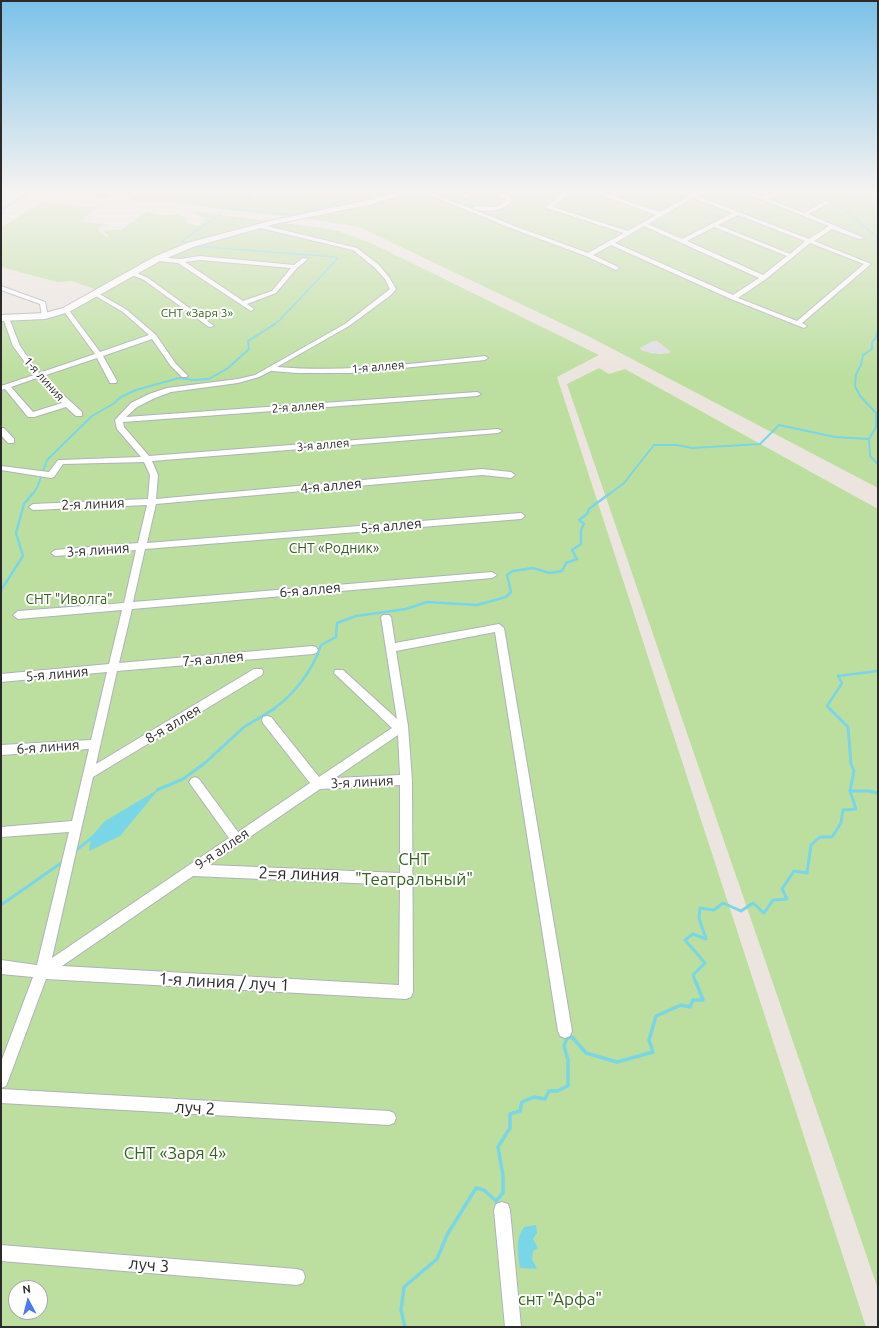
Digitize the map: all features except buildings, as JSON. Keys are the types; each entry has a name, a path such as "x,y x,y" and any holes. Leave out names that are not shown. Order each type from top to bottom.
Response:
{"street":[{"path":"4,318 45,316 66,310 158,258 172,252"},
{"path":"1,1081 42,972 77,826 94,744 114,669 127,605 152,502 154,475 147,459 124,434 120,427 119,420 135,404 170,390 238,381 257,376 347,324 389,294 393,288 388,279 360,252"},
{"path":"582,252 616,268"},
{"path":"588,254 592,252"},
{"path":"631,252 733,298 804,326"},
{"path":"706,252 764,278"},
{"path":"781,252 791,256"},
{"path":"733,298 764,278 796,252"},
{"path":"798,323 868,264 837,252"},
{"path":"158,258 180,260 200,258 295,268"},
{"path":"242,303 274,292 305,259"},
{"path":"180,260 251,309"},
{"path":"132,273 146,279 211,326"},
{"path":"1,288 43,303 45,316"},
{"path":"96,294 125,311 154,336 172,365 184,376"},
{"path":"66,310 99,355 113,381"},
{"name":"1-я линия","path":"4,318 22,355 38,375 79,414"},
{"path":"67,404 31,416 4,387 154,336"},
{"name":"1-я аллея","path":"270,369 293,372 353,370 485,358"},
{"name":"2-я аллея","path":"119,420 477,394"},
{"path":"1,430 11,441"},
{"name":"3-я аллея","path":"147,459 498,430"},
{"path":"1,468 51,475 61,462 147,459"},
{"name":"4-я аллея","path":"152,502 482,472 511,475"},
{"name":"2-я линия","path":"33,507 152,502"},
{"name":"5-я аллея","path":"142,547 521,516"},
{"name":"3-я линия","path":"55,553 142,547"},
{"name":"6-я аллея","path":"18,615 492,575"},
{"path":"386,617 401,727 406,780 406,879"},
{"path":"390,648 499,628 565,1032"},
{"name":"7-я аллея","path":"114,669 313,650"},
{"name":"5-я линия","path":"1,678 114,669"},
{"name":"8-я аллея","path":"87,775 258,672"},
{"path":"339,673 401,727"},
{"path":"267,720 317,784"},
{"name":"9-я аллея","path":"42,972 401,727"},
{"name":"6-я линия","path":"1,750 94,744"},
{"name":"3-я линия","path":"317,784 406,780"},
{"path":"195,782 237,839"},
{"path":"1,832 77,826"},
{"name":"2=я линия","path":"192,870 406,879"},
{"name":"1-я линия / луч 1","path":"1,967 42,972 406,992 406,879"},
{"name":"луч 2","path":"1,1096 389,1118"},
{"path":"502,1210 513,1327"},
{"name":"луч 3","path":"1,1252 297,1277"}],"shaded area":[{"path":"653,341 657,341 671,352 667,354 641,350 640,348"}],"green space":[{"path":"1,252 389,252 599,355 557,377 866,1327 1,1327 1,318 50,316 97,290 72,281 57,282 1,267"},
{"path":"411,252 878,252 878,488 586,335","holes":["653,341 657,341 671,352 656,354 641,350 640,348"]},
{"path":"599,368 609,374 625,369 878,509 878,1289 567,384"}],"water":[{"path":"159,789 120,836 89,851 91,837 105,821"},
{"path":"536,1225 537,1233 533,1239 538,1248 533,1251 532,1259 537,1269 520,1268 518,1246 519,1236 524,1227"}],"waterway":[{"path":"271,252 336,257 337,259 279,321 273,325"},
{"path":"32,495 37,488 47,460 92,416 113,404 121,397 136,390 179,378 194,380 209,379 228,368 249,349 248,341 275,324"},
{"path":"869,439 876,427 876,413 860,396 855,386 856,374 861,365 863,355 872,349 872,342 875,339 878,330"},
{"path":"608,495 624,483 654,445 677,445 692,448 760,444 779,425 835,437 869,439"},
{"path":"869,439 870,456 878,464"},
{"path":"1,590 23,556 16,533 24,504 32,494"},
{"path":"272,710 288,697 302,681 313,664 321,645 336,637 337,623 356,616 406,609 427,602 477,605 506,597 511,592 507,575 513,571 533,568 550,573 562,571 566,563 577,559 572,550 581,544 581,530 584,524 579,520 587,514 589,509 609,494"},
{"path":"850,791 854,771 851,764 848,727 827,706 842,683 838,676 878,671"},
{"path":"157,790 183,779 205,763 244,727 274,709"},
{"path":"696,983 693,975 705,963 685,940 693,934 706,939 699,918 700,908 714,910 723,903 741,911 753,903 764,913 773,900 787,899 782,889 794,871 807,873 811,845 820,837 832,837 841,823 843,810 856,809 850,791"},
{"path":"850,791 869,791 878,793"},
{"path":"75,851 93,837"},
{"path":"1,905 64,861"},
{"path":"405,1327 401,1310 404,1287 437,1259 447,1235 476,1188 484,1190 496,1201 503,1193 503,1176 498,1147 510,1128 510,1114 520,1111 522,1102 534,1097 545,1099 549,1091 557,1091 568,1086 568,1060 564,1046 567,1038 572,1037 586,1053 617,1062 653,1052 649,1040 656,1016 681,1005 690,1007 693,1000 703,1000 696,982"}],"park label":[{"name":"СНТ «Заря 3»","path":"197,313"},
{"name":"СНТ «Родник»","path":"334,548"},
{"name":"СНТ \"Иволга\"","path":"69,599"},
{"name":"СНТ \"Театральный\"","path":"414,869"},
{"name":"СНТ «Заря 4»","path":"175,1153"},
{"name":"снт \"Арфа\"","path":"560,1299"}]}
